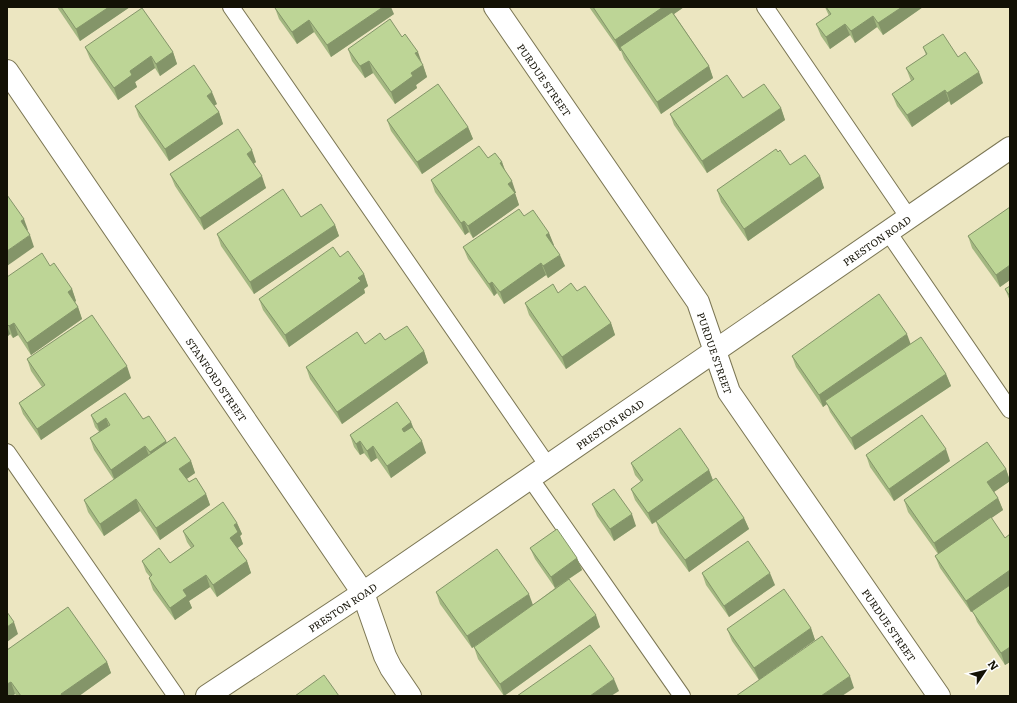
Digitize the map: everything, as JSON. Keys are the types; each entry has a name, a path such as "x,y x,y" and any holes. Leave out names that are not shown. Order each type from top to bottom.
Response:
{"street":[{"name":"PURDUE STREET","path":"495,7 698,302 729,392 939,696"},
{"name":"STANFORD STREET","path":"7,71 363,593 385,656 391,668 410,696"},
{"name":"PRESTON ROAD","path":"207,696 363,593 1010,148"}],"lane":[{"path":"231,7 548,466"},
{"path":"765,7 909,218"},
{"path":"888,232 1010,410"},
{"path":"7,452 176,696"},
{"path":"530,478 682,696"}],"building":[{"path":"61,7 109,7 76,29"},
{"path":"383,7 327,45 309,20 292,32 275,8"},
{"path":"593,7 663,7 615,40"},
{"path":"826,7 902,7 878,23 873,16 851,31 845,24 826,37 816,24 831,14"},
{"path":"142,8 173,52 156,64 151,56 130,71 132,75 114,88 85,47"},
{"path":"672,12 709,66 657,102 620,47"},
{"path":"390,19 402,37 405,34 418,52 415,53 423,65 411,73 413,76 391,92 369,61 360,66 348,49"},
{"path":"943,34 958,57 965,52 979,72 947,93 945,90 907,115 892,94 914,79 906,68 927,54 923,47"},
{"path":"194,65 212,92 207,96 219,112 165,149 135,106"},
{"path":"727,75 743,98 764,84 781,108 702,161 670,114"},
{"path":"438,84 468,127 417,162 387,120"},
{"path":"238,129 252,150 247,154 262,176 200,218 170,174"},
{"path":"479,146 488,158 495,153 502,162 500,163 512,181 508,184 515,193 468,226 464,221 461,223 431,180"},
{"path":"776,149 778,152 780,150 790,165 805,155 820,176 744,229 717,190"},
{"path":"283,189 301,217 321,204 335,225 250,282 217,234"},
{"path":"7,195 24,219 21,221 30,235 7,251"},
{"path":"1010,207 1010,265 996,275 968,236"},
{"path":"519,209 524,216 533,210 549,233 546,235 560,255 543,266 541,263 500,292 492,282 489,284 463,247"},
{"path":"333,247 340,257 348,251 364,274 358,278 361,281 285,335 259,299"},
{"path":"42,253 50,266 54,263 72,289 68,292 78,307 27,343 14,323 9,326 7,324 7,277"},
{"path":"571,283 577,291 585,286 611,323 562,357 525,303 553,284 558,293"},
{"path":"1010,286 1010,296 1005,289"},
{"path":"879,294 907,334 819,395 792,356"},
{"path":"92,315 127,366 37,429 19,403 45,385 27,359"},
{"path":"407,326 424,351 337,412 306,367 357,332 365,344 380,333 385,340"},
{"path":"921,337 946,374 851,438 825,401"},
{"path":"125,393 143,419 149,416 166,441 150,452 145,446 111,470 90,438 110,425 106,418 97,424 91,415"},
{"path":"397,402 411,422 402,429 404,432 412,427 422,441 387,466 373,446 367,451 360,441 356,444 350,435"},
{"path":"922,415 946,449 889,489 866,455"},
{"path":"680,428 709,470 648,513 631,489 643,480 631,463"},
{"path":"175,437 191,461 179,469 189,482 196,478 206,494 156,528 136,499 100,524 84,500"},
{"path":"987,442 1006,469 987,482 998,498 934,543 904,500"},
{"path":"716,478 744,518 685,560 656,521"},
{"path":"614,489 632,514 610,529 592,504"},
{"path":"223,502 237,523 234,525 238,532 230,538 247,561 213,585 206,575 183,590 187,596 170,608 149,578 152,575 142,561 159,548 170,563 194,546 183,531"},
{"path":"991,517 1005,538 1010,534 1010,570 966,601 935,556"},
{"path":"557,529 577,558 551,577 530,548"},
{"path":"748,541 770,573 724,606 702,573"},
{"path":"497,549 529,594 467,636 436,592"},
{"path":"569,579 596,615 500,684 474,647"},
{"path":"1010,585 1010,647 1001,653 972,611"},
{"path":"784,589 811,628 754,668 727,629"},
{"path":"68,607 107,662 61,694 62,696 21,696 11,682 7,684 7,650"},
{"path":"7,612 14,622 7,627"},
{"path":"822,636 850,676 821,696 736,696"},
{"path":"590,645 614,679 590,696 517,696"},
{"path":"324,675 339,696 295,696"}]}
